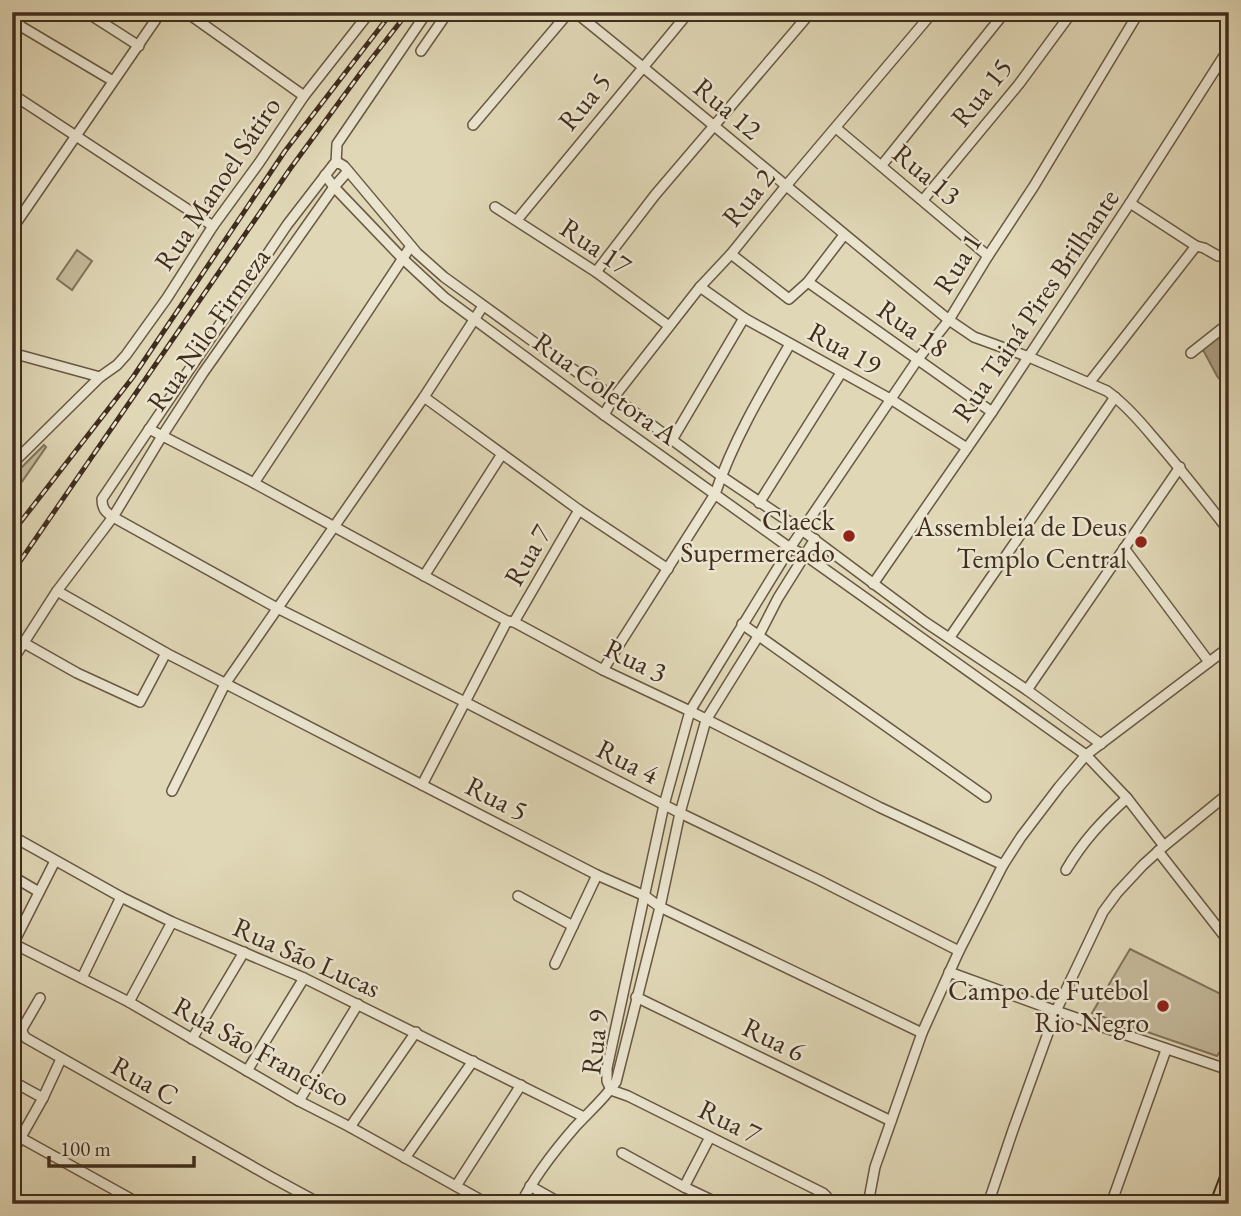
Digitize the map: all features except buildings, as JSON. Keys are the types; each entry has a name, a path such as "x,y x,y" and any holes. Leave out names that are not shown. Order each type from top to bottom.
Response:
{"main road":[{"path":"1218,1204 1229,1175"}],"street":[{"path":"24,12 14,26 113,81"},
{"path":"86,12 139,47"},
{"path":"12,229 161,12"},
{"path":"186,12 304,96"},
{"name":"Rua Manoel Sátiro","path":"12,464 126,355 304,96 370,12"},
{"path":"337,163 337,144 426,12"},
{"path":"421,51 448,12"},
{"path":"472,125 569,12"},
{"name":"Rua 12","path":"575,12 949,320 974,337 1029,357 1115,397 1131,411 1180,467 1229,531"},
{"name":"Rua 5","path":"517,220 689,12"},
{"path":"596,272 655,195 811,12"},
{"name":"Rua 2","path":"604,415 614,397 669,326 933,12"},
{"path":"881,165 1005,12"},
{"name":"Rua 15","path":"923,200 1019,83 1072,12"},
{"name":"Rua 1","path":"803,531 918,359 949,320 1139,12"},
{"path":"1222,12 1229,17"},
{"name":"Rua Tainá Pires Brilhante","path":"873,584 1029,357 1229,48"},
{"path":"12,94 214,226"},
{"name":"Rua 13","path":"836,128 988,256"},
{"name":"Rua Coletora A","path":"337,163 348,171 411,246 444,277 1101,744"},
{"name":"Rua Nilo Firmeza","path":"102,499 287,225 337,163"},
{"name":"Rua Nilo Firmeza","path":"12,661 57,591 113,517 203,373 348,171"},
{"name":"Rua Coletora A","path":"325,175 402,258 444,297 474,320 790,548 805,555 1086,755 1127,798 1229,942"},
{"path":"1130,203 1196,246 1218,256"},
{"name":"Rua 17","path":"495,207 596,272 669,326"},
{"path":"731,254 789,299 808,282 844,235"},
{"path":"254,483 411,246"},
{"path":"1089,383 1196,246"},
{"name":"Rua 18","path":"808,282 992,412"},
{"name":"Rua 19","path":"701,287 744,318 891,400 967,449"},
{"path":"172,791 225,684 424,397 483,306"},
{"path":"672,440 744,318"},
{"path":"1191,353 1229,323"},
{"path":"604,670 715,494 752,411 790,344"},
{"path":"12,353 100,377"},
{"path":"759,503 841,373"},
{"path":"424,397 579,510 668,569"},
{"path":"950,637 1115,397"},
{"name":"Rua 3","path":"149,429 604,670 879,807 1003,865"},
{"path":"424,576 502,454"},
{"path":"1027,690 1180,467"},
{"name":"Rua 4","path":"102,499 106,513 277,608 664,805 959,951"},
{"name":"Rua 7","path":"422,785 465,702 579,510"},
{"name":"Rua 9","path":"606,1096 607,1068 664,805 690,711 742,624 803,531"},
{"name":"Rua 9","path":"606,1096 620,1072 680,813 706,720 815,539"},
{"path":"1124,548 1209,662"},
{"name":"Rua 5","path":"57,591 166,653 597,875 645,896 660,907 922,1033"},
{"path":"883,611 891,597"},
{"path":"742,624 986,797"},
{"path":"24,643 76,673 140,702 166,653"},
{"path":"868,1202 875,1167 922,1033 959,951 1003,865 1021,837 1086,755 1229,647"},
{"path":"988,1204 1056,1011 1103,912 1116,892 1161,849 1229,793"},
{"path":"1066,870 1097,826 1127,798"},
{"name":"Rua São Lucas","path":"12,836 121,897 172,922 304,978 584,1117"},
{"path":"13,943 55,861"},
{"path":"555,964 597,875"},
{"path":"12,876 39,892"},
{"path":"518,896 573,926"},
{"path":"82,978 121,897"},
{"path":"130,1002 172,922"},
{"name":"Rua São Francisco","path":"13,943 130,1002 299,1101 488,1204"},
{"path":"192,1039 244,952"},
{"path":"949,972 1229,1070"},
{"path":"247,1071 304,978"},
{"name":"Rua 6","path":"636,997 891,1121"},
{"name":"Rua C","path":"40,998 22,1029 26,1038 321,1204"},
{"path":"299,1101 358,1004"},
{"path":"350,1127 416,1032"},
{"path":"1111,1204 1166,1050"},
{"path":"12,1153 61,1059"},
{"path":"405,1158 473,1061"},
{"path":"12,1081 43,1098"},
{"path":"456,1186 521,1084"},
{"path":"520,1204 530,1186 584,1117 606,1096"},
{"name":"Rua 7","path":"606,1096 628,1096 823,1193 827,1201"},
{"path":"684,1187 710,1137"},
{"path":"21,1138 140,1204"},
{"path":"622,1153 720,1204"},
{"path":"530,1186 562,1204"}],"shaded area":[{"path":"77,250 92,261 72,290 57,279"},
{"path":"1217,335 1229,337 1229,391 1217,376 1202,348"},
{"path":"44,445 46,447 12,496 12,477"},
{"name":"Campo de Futebol Rio Negro","path":"1130,949 1229,998 1229,1038 1217,1056 1092,1013"}],"railway":[{"path":"12,533 133,377 285,151 392,12"},
{"path":"12,573 290,169 408,12"}],"place":[{"name":"Claeck Supermercado","path":"849,536"},
{"name":"Assembleia de Deus Templo Central","path":"1141,542"},
{"name":"Campo de Futebol Rio Negro","path":"1163,1006"}]}
